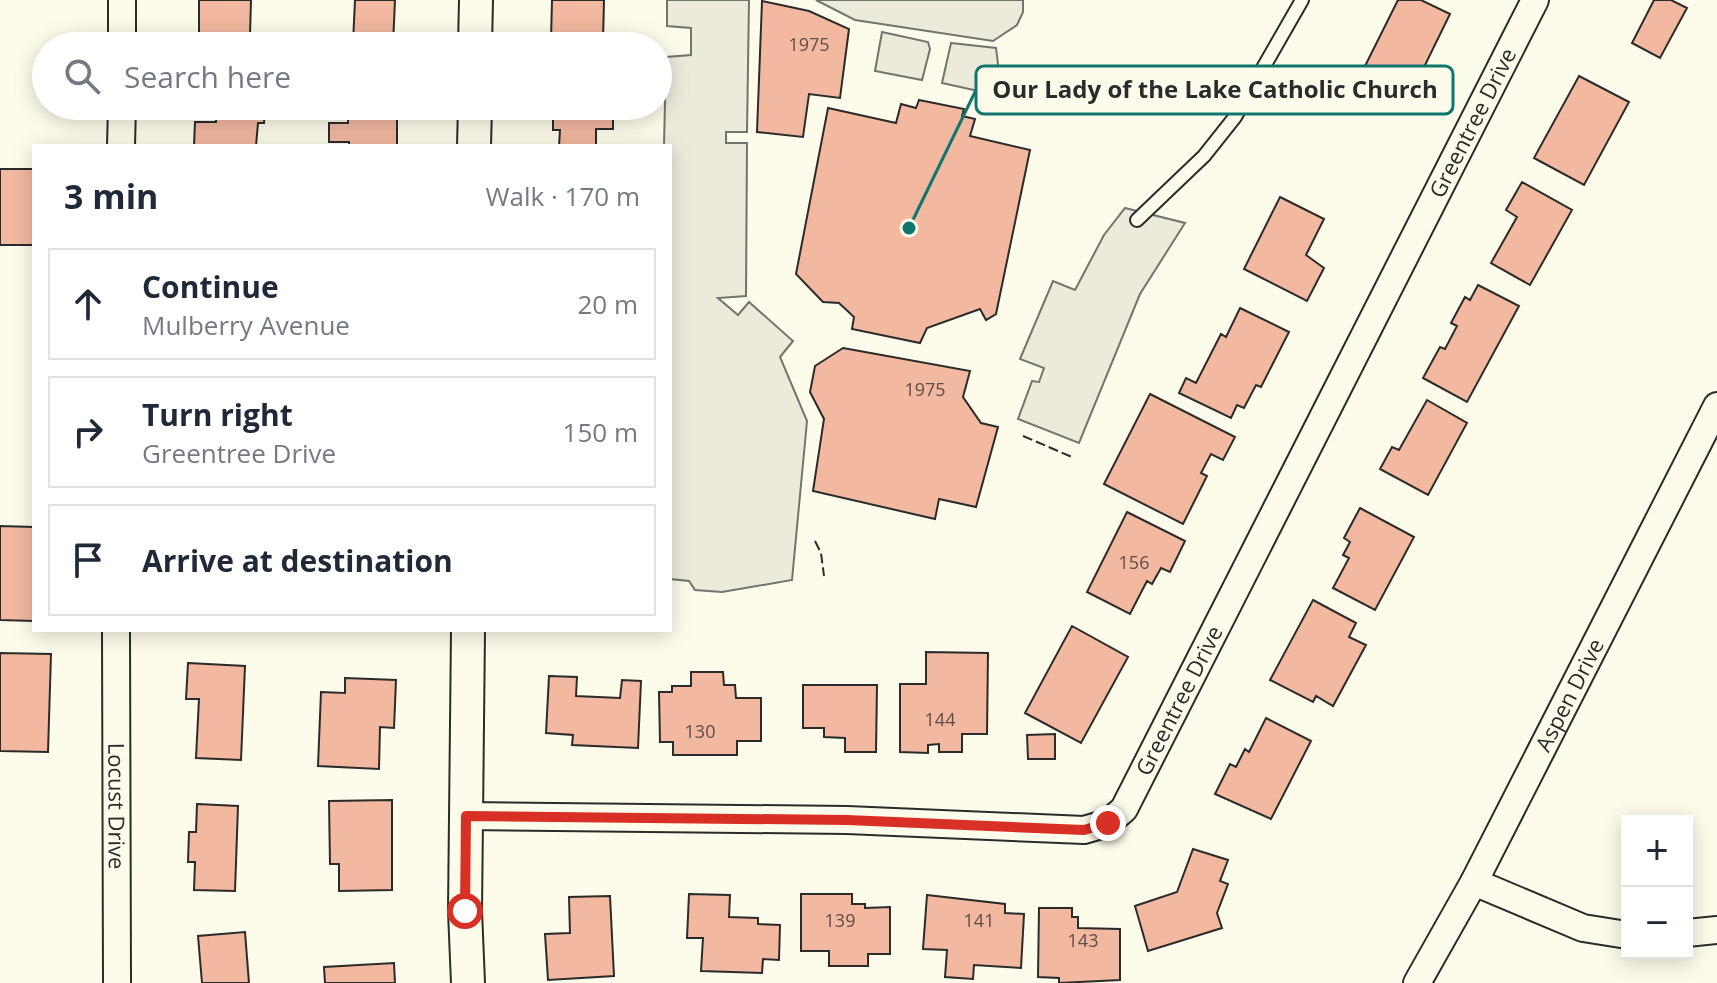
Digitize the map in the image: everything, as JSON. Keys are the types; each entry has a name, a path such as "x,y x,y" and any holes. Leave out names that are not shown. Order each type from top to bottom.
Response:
{"street":[{"path":"122,0 122,32"},
{"path":"475,32 476,0"},
{"name":"Greentree Drive","path":"466,816 847,820 1084,830 1108,823 1124,809 1535,0"},
{"path":"121,144 122,120"},
{"path":"474,144 475,120"},
{"name":"Aspen Drive","path":"1417,983 1474,882 1717,406"},
{"name":"Locust Drive","path":"116,632 117,983"},
{"path":"468,632 468,983"},
{"path":"1474,882 1583,928 1621,934"},
{"path":"1693,932 1717,930"}],"lane":[{"path":"1137,220 1204,156 1235,117 1302,0"}],"shaded area":[{"path":"667,0 749,0 747,132 726,132 726,143 747,143 746,296 718,298 738,315 749,302 793,341 780,357 807,421 792,580 722,592 695,590 689,581 672,579 672,144 664,144 665,120 672,120 672,57 691,55 691,28 667,26"},
{"path":"816,0 1023,0 1023,12 1017,25 993,41 855,20"},
{"path":"882,32 928,42 930,49 922,80 875,71"},
{"path":"951,43 996,48 998,64 992,94 942,83"},
{"path":"1125,208 1185,223 1140,294 1079,443 1018,419 1032,381 1039,382 1044,368 1020,359 1053,281 1075,290 1104,235"}],"building":[{"path":"199,0 251,0 250,32 199,32"},
{"path":"355,0 395,0 394,32 354,32"},
{"path":"552,0 604,0 603,32 551,32"},
{"path":"1398,0 1421,0 1450,14 1407,102 1359,78"},
{"path":"1654,0 1671,0 1687,8 1660,58 1632,43"},
{"path":"762,1 809,11 849,29 840,98 809,94 803,137 757,132"},
{"path":"1579,76 1629,102 1584,185 1534,158"},
{"path":"919,100 964,109 962,116 975,119 970,136 1030,150 996,314 986,320 980,309 927,328 920,343 852,329 854,317 839,303 823,302 796,274 828,108 896,123 901,104 916,108"},
{"path":"264,120 264,123 258,123 256,144 194,144 195,122"},
{"path":"348,120 397,120 397,144 329,142 329,123 348,123"},
{"path":"553,120 613,120 613,129 596,129 596,144 559,144 560,130 553,130"},
{"path":"0,169 32,169 32,245 0,245"},
{"path":"1522,182 1572,210 1530,285 1491,263 1517,217 1506,210"},
{"path":"1280,197 1324,219 1306,255 1324,268 1307,301 1244,269"},
{"path":"1478,285 1519,306 1467,402 1423,378 1440,347 1445,349 1457,326 1451,323 1465,297 1470,300"},
{"path":"1240,308 1289,332 1261,387 1256,385 1244,408 1237,405 1231,418 1179,393 1186,378 1196,383 1221,334 1226,337"},
{"path":"843,348 970,371 963,397 981,423 998,427 976,507 939,499 935,519 813,491 824,419 810,392 815,366"},
{"path":"1150,394 1235,437 1223,460 1211,454 1201,473 1207,476 1183,524 1104,484"},
{"path":"1427,400 1467,423 1428,495 1380,469 1392,447 1399,450"},
{"path":"1360,508 1414,537 1375,610 1333,588 1349,558 1343,555 1350,542 1344,538"},
{"path":"1127,512 1185,541 1170,572 1161,568 1152,584 1147,581 1130,614 1087,592"},
{"path":"0,526 32,527 32,621 0,620"},
{"path":"1313,600 1356,623 1349,637 1366,645 1333,706 1316,696 1313,702 1270,680"},
{"path":"1072,626 1128,657 1081,743 1025,713"},
{"path":"926,652 988,653 987,734 962,734 962,752 939,752 939,744 928,745 928,753 900,752 900,684 926,684"},
{"path":"0,653 51,654 48,752 0,751"},
{"path":"188,663 245,666 241,760 196,758 199,699 186,699"},
{"path":"691,672 723,672 724,685 735,685 736,698 761,698 761,741 737,741 737,755 673,755 673,742 660,742 659,692 672,692 672,686 691,686"},
{"path":"549,676 577,677 576,696 620,698 622,680 641,681 638,748 572,745 573,735 546,733"},
{"path":"345,678 396,680 394,728 380,727 379,769 318,766 321,692 345,693"},
{"path":"803,685 877,685 876,752 845,752 845,738 824,737 824,728 803,728"},
{"path":"1266,718 1311,741 1271,819 1215,794 1230,764 1236,767 1245,749 1249,752"},
{"path":"1055,734 1055,759 1028,759 1027,735"},
{"path":"392,800 392,890 339,891 339,864 330,864 329,801"},
{"path":"197,804 238,806 235,891 194,890 195,862 188,862 189,832 196,832"},
{"path":"1193,849 1228,860 1220,881 1228,884 1217,913 1222,928 1148,951 1135,906 1177,892"},
{"path":"689,894 730,895 729,917 758,918 758,924 780,925 779,960 763,959 762,973 701,971 703,938 687,938"},
{"path":"801,894 852,894 852,904 865,904 865,908 890,907 890,954 868,954 868,966 829,966 829,951 801,951"},
{"path":"927,895 1005,904 1005,913 1024,914 1021,968 974,965 973,979 945,977 947,950 923,949"},
{"path":"610,896 614,976 548,980 545,934 570,933 569,897"},
{"path":"1039,908 1072,908 1072,917 1078,917 1078,928 1120,929 1120,980 1059,983 1059,978 1038,977"},
{"path":"245,932 249,983 202,983 198,936"},
{"path":"394,963 395,983 325,983 324,967"}],"fence":[{"path":"1023,436 1072,457"},
{"path":"815,541 821,553 824,576"}],"place":[{"name":"Our Lady of the Lake Catholic Church","path":"909,228"}],"route":[{"path":"465,911 466,816 847,820 1084,830 1108,823"}]}
